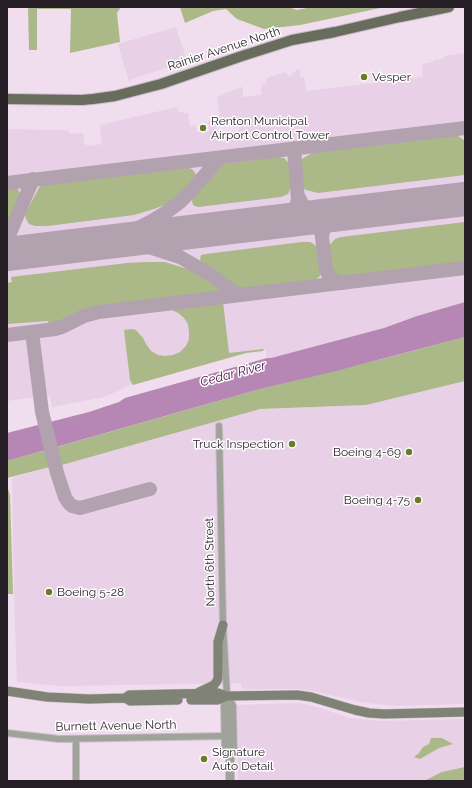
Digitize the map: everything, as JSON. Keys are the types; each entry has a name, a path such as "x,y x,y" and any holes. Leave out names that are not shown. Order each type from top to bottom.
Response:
{"main road":[{"name":"Rainier Avenue North","path":"7,99 82,100 115,96 161,84 292,40 448,7"},
{"path":"194,694 214,685 217,682 218,642 223,626"},
{"path":"7,691 46,697 89,699 125,698 129,695 300,695 369,713 465,712"},
{"path":"125,698 130,701 218,700 227,696"}],"street":[{"name":"North 6th Street","path":"220,426 223,626 227,696 224,706 226,752 230,757"},
{"name":"North 6th Street","path":"227,696 232,706 233,753 230,757 230,781"},
{"name":"Burnett Avenue North","path":"7,733 47,738 76,739 225,736"},
{"path":"76,739 76,781"}],"shaded area":[{"path":"176,27 187,61 132,79 129,82 118,44"},
{"path":"465,53 465,302 417,316 384,328 271,358 267,358 266,350 246,353 124,387 104,397 52,407 50,395 7,401 7,129 67,130 71,134 83,133 84,143 88,146 102,144 100,125 177,107 178,111 188,113 190,126 196,125 197,132 209,131 208,121 215,120 217,134 239,131 238,118 220,120 217,97 241,87 243,88 243,97 262,95 261,89 263,84 266,84 267,78 285,72 290,77 296,70 299,69 300,77 304,77 306,91 423,77 422,64 434,62 434,60 444,59 444,56"},
{"path":"465,381 465,704 395,706 361,702 300,689 241,688 241,683 63,686 17,682 12,478 260,409 366,405"},
{"path":"299,703 314,706 350,718 381,721 465,719 465,781 238,781 237,705"}],"green space":[{"path":"28,7 121,7 117,13 120,42 70,53 71,9 37,9 37,50 29,50"},
{"path":"180,7 288,7 297,10 312,7 385,7 300,25 264,29 237,19 226,9 213,11 185,23"},
{"path":"457,135 465,141 465,175 318,193 306,190 302,186 300,165 302,159 314,152"},
{"path":"278,157 284,158 290,167 292,185 288,194 281,197 198,207 193,205 192,201 194,196 217,169 224,164"},
{"path":"186,167 192,169 196,174 196,179 190,187 167,204 154,209 134,215 48,226 35,226 29,224 26,219 25,214 40,186 45,184"},
{"path":"7,189 18,189 20,194 7,224"},
{"path":"465,222 465,266 345,279 338,279 333,275 331,270 329,246 335,239 341,237"},
{"path":"310,242 319,250 321,270 320,276 311,283 244,291 236,289 202,264 200,259 201,255 206,254"},
{"path":"146,262 165,262 197,272 218,287 220,292 215,295 104,307 88,311 60,323 49,325 48,321 7,324 7,283 12,282 11,277"},
{"path":"223,302 229,353 264,349 263,351 246,353 133,385 130,380 124,330 136,330 151,351 158,355 173,355 180,352 186,346 189,339 188,324 178,313 165,309"},
{"path":"465,337 465,381 366,405 260,409 62,465 57,447 260,389"},
{"path":"46,450 50,467 7,478 7,461"},
{"path":"7,486 10,495 13,594 7,594"},
{"path":"431,738 442,738 453,744 439,748 420,759 414,757 423,747 429,744"},
{"path":"465,767 465,781 424,781 442,772"}],"water":[{"name":"Cedar River","path":"465,302 465,337 332,372 260,389 7,461 7,433 89,412 119,402 125,398 267,358 384,328 417,316"}],"pier":[{"path":"50,420 57,449 46,452 39,423"}],"taxiway":[{"path":"7,183 465,128"},
{"path":"275,221 289,215 296,206 298,200 294,148"},
{"path":"94,243 132,231 165,213 180,202 216,162 225,157"},
{"path":"7,240 33,179"},
{"path":"298,196 302,204 309,211 326,215"},
{"path":"341,214 330,219 323,231 322,237 326,270 333,280 344,283"},
{"path":"297,218 306,220 318,227 321,231 322,237"},
{"path":"106,243 131,244 149,247 180,257 211,275 235,293 242,295"},
{"path":"7,335 55,329 84,316 99,312 465,268"},
{"path":"32,332 42,412 57,473 68,502 72,506 80,508 150,489"}],"runway":[{"path":"7,254 465,199"}],"place":[{"name":"Vesper","path":"364,77"},
{"name":"Renton Municipal Airport Control Tower","path":"203,128"},
{"name":"Truck Inspection","path":"292,444"},
{"name":"Boeing 4-69","path":"409,452"},
{"name":"Boeing 4-75","path":"418,500"},
{"name":"Boeing 5-28","path":"49,592"},
{"name":"Signature Auto Detail","path":"204,759"}]}
